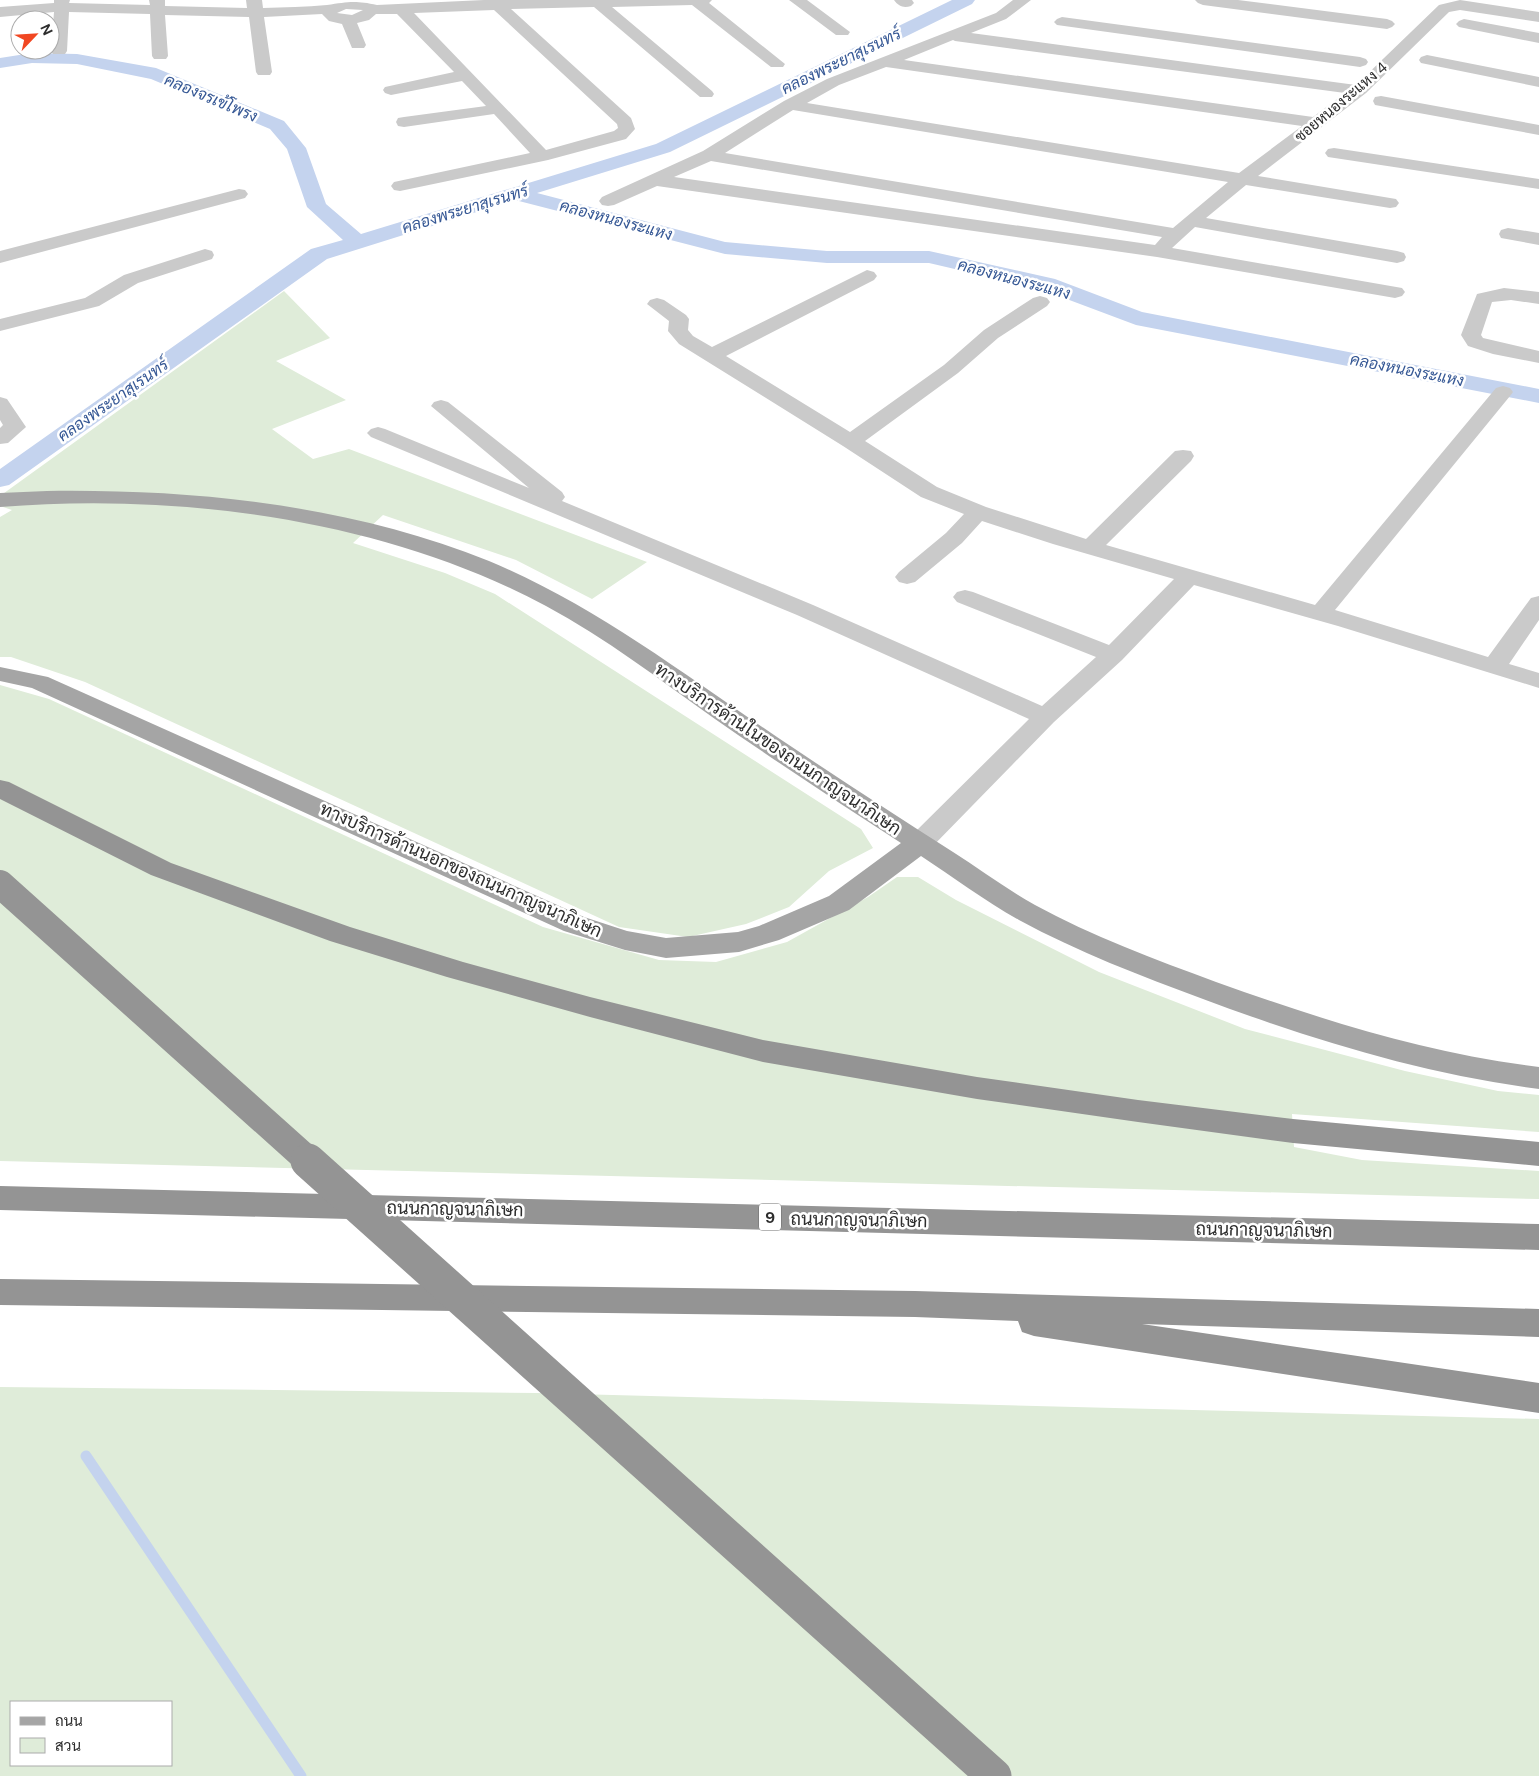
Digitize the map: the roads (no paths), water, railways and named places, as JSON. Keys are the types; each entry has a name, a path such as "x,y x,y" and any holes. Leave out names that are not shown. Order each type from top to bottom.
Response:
{"highway":[{"path":"0,788 161,869 340,934 457,970 590,1007 773,1052 977,1088 1293,1131 1539,1154"},
{"path":"0,884 994,1776"},
{"name":"ถนนกาญจนาภิเษก","path":"0,1198 1539,1237"},
{"path":"0,1292 915,1304 1539,1323"},
{"path":"915,1304 1539,1398"}],"main road":[{"name":"ทางบริการด้านในของถนนกาญจนาภิเษก","path":"0,500 98,497 177,500 247,507 295,514 411,542 450,555 526,586 584,618 726,716 1027,912 1120,957 1261,1010 1407,1054 1500,1074 1539,1078"},
{"name":"ทางบริการด้านนอกของถนนกาญจนาภิเษก","path":"0,674 39,682 574,924 625,940 666,948 739,942 769,934 839,903 920,843"}],"street":[{"path":"0,12 62,3 254,6 330,10 361,4 372,10 401,10 494,2 698,0 777,64"},
{"path":"797,0 842,32"},
{"path":"608,200 709,155 790,105 833,82 1001,16 1023,0"},
{"path":"1188,39 1201,20 1210,0 1387,24"},
{"path":"400,186 542,156 620,135 627,129 625,122 494,2"},
{"path":"596,2 706,94"},
{"path":"60,35 62,3"},
{"path":"157,5 160,56"},
{"name":"ซอยหนองระแหง 4","path":"1157,251 1218,198 1360,90 1444,8 1460,5 1539,17"},
{"path":"254,6 264,72"},
{"path":"346,8 358,45"},
{"path":"401,10 466,75 542,156"},
{"path":"1062,22 1360,62"},
{"path":"1464,24 1539,38"},
{"path":"952,35 1360,90"},
{"path":"1427,60 1539,82"},
{"path":"883,62 1317,123"},
{"path":"391,90 466,75"},
{"path":"1381,102 1539,130"},
{"path":"790,105 1390,203"},
{"path":"404,122 497,109"},
{"path":"1334,152 1539,184"},
{"path":"709,155 1177,234"},
{"path":"655,180 1157,251 1395,292"},
{"path":"0,257 239,194"},
{"path":"1191,221 1397,257"},
{"path":"1508,234 1539,239"},
{"path":"0,325 92,302 131,279 206,255"},
{"path":"712,355 867,276"},
{"path":"1539,298 1511,293 1496,293 1484,298 1471,335 1475,342 1493,348 1539,357"},
{"path":"851,441 951,368 991,334 1040,302"},
{"path":"657,304 679,319 678,331 686,340 851,441 929,492 978,512 1061,539 1320,613 1494,667 1537,677"},
{"path":"1320,613 1503,392"},
{"path":"0,403 15,427 0,438"},
{"path":"441,406 549,500"},
{"path":"378,433 549,500 617,533 805,610 954,678 1049,713"},
{"path":"1091,547 1183,456"},
{"path":"907,577 954,538 978,512"},
{"path":"920,843 1049,713 1113,655 1190,575"},
{"path":"965,597 1113,655"},
{"path":"1494,667 1539,603"}],"waterway":[{"name":"คลองพระยาสุเรนทร์","path":"358,242 663,148 966,0"},
{"name":"คลองจรเข้โพรง","path":"0,63 32,58 77,59 156,74 277,125 296,148 317,207 358,242"},
{"name":"คลองหนองระแหง","path":"515,194 725,248 827,257 929,257 1047,284 1136,318 1539,396"},
{"name":"คลองพระยาสุเรนทร์","path":"0,480 319,254 358,242"},
{"path":"86,1456 301,1776"}]}
